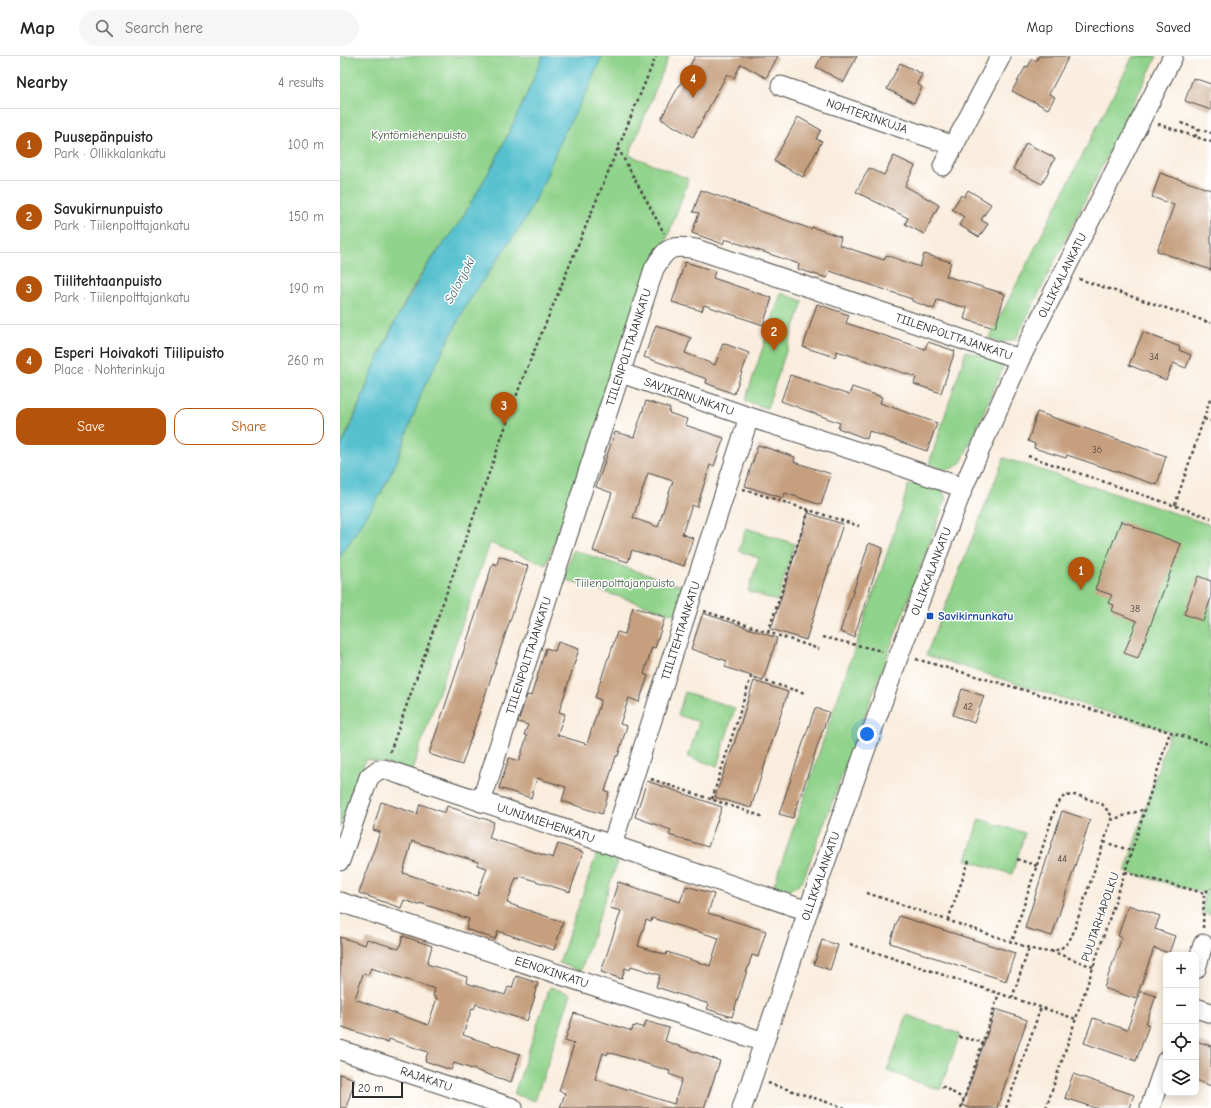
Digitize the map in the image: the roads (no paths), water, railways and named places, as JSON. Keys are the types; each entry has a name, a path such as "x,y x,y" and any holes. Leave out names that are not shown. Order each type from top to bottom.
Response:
{"street":[{"path":"943,166 1001,56"},
{"name":"OLLIKKALANKATU","path":"742,1108 808,911 899,655 963,488 1020,359 1173,56"},
{"name":"NOHTERINKUJA","path":"780,86 954,146"},
{"name":"TIILENPOLTTAJANKATU","path":"481,802 654,269 662,255 672,247 685,247 696,250 1020,359"},
{"name":"SAVIKIRNUNKATU","path":"621,373 749,417 881,459 963,488"},
{"name":"TIILITEHTAANKATU","path":"612,845 749,417"},
{"name":"UUNIMIEHENKATU","path":"340,861 369,777 378,770 384,769 808,911"},
{"name":"EENOKINKATU","path":"340,902 764,1042"},
{"path":"1199,958 1203,944"},
{"path":"1199,1009 1211,1013"},
{"name":"RAJAKATU","path":"340,1050 513,1108"},
{"path":"1150,1108 1163,1070"}],"water":[{"name":"Salonjoki","path":"543,56 602,56 587,91 561,139 544,182 526,218 467,304 423,389 397,461 380,495 340,557 340,448 352,424 373,369 397,318 427,266 461,220 494,163 524,101"}],"place":[{"name":"Esperi Hoivakoti Tiilipuisto","path":"693,98"},
{"name":"Savukirnunpuisto","path":"774,351"},
{"name":"Tiilitehtaanpuisto","path":"504,425"},
{"name":"Puusepänpuisto","path":"1081,590"},
{"name":"Savikirnunkatu","path":"930,616"}],"park label":[{"name":"Kyntömiehenpuisto","path":"419,135"},
{"name":"Tiilenpolttajanpuisto","path":"625,583"}]}
